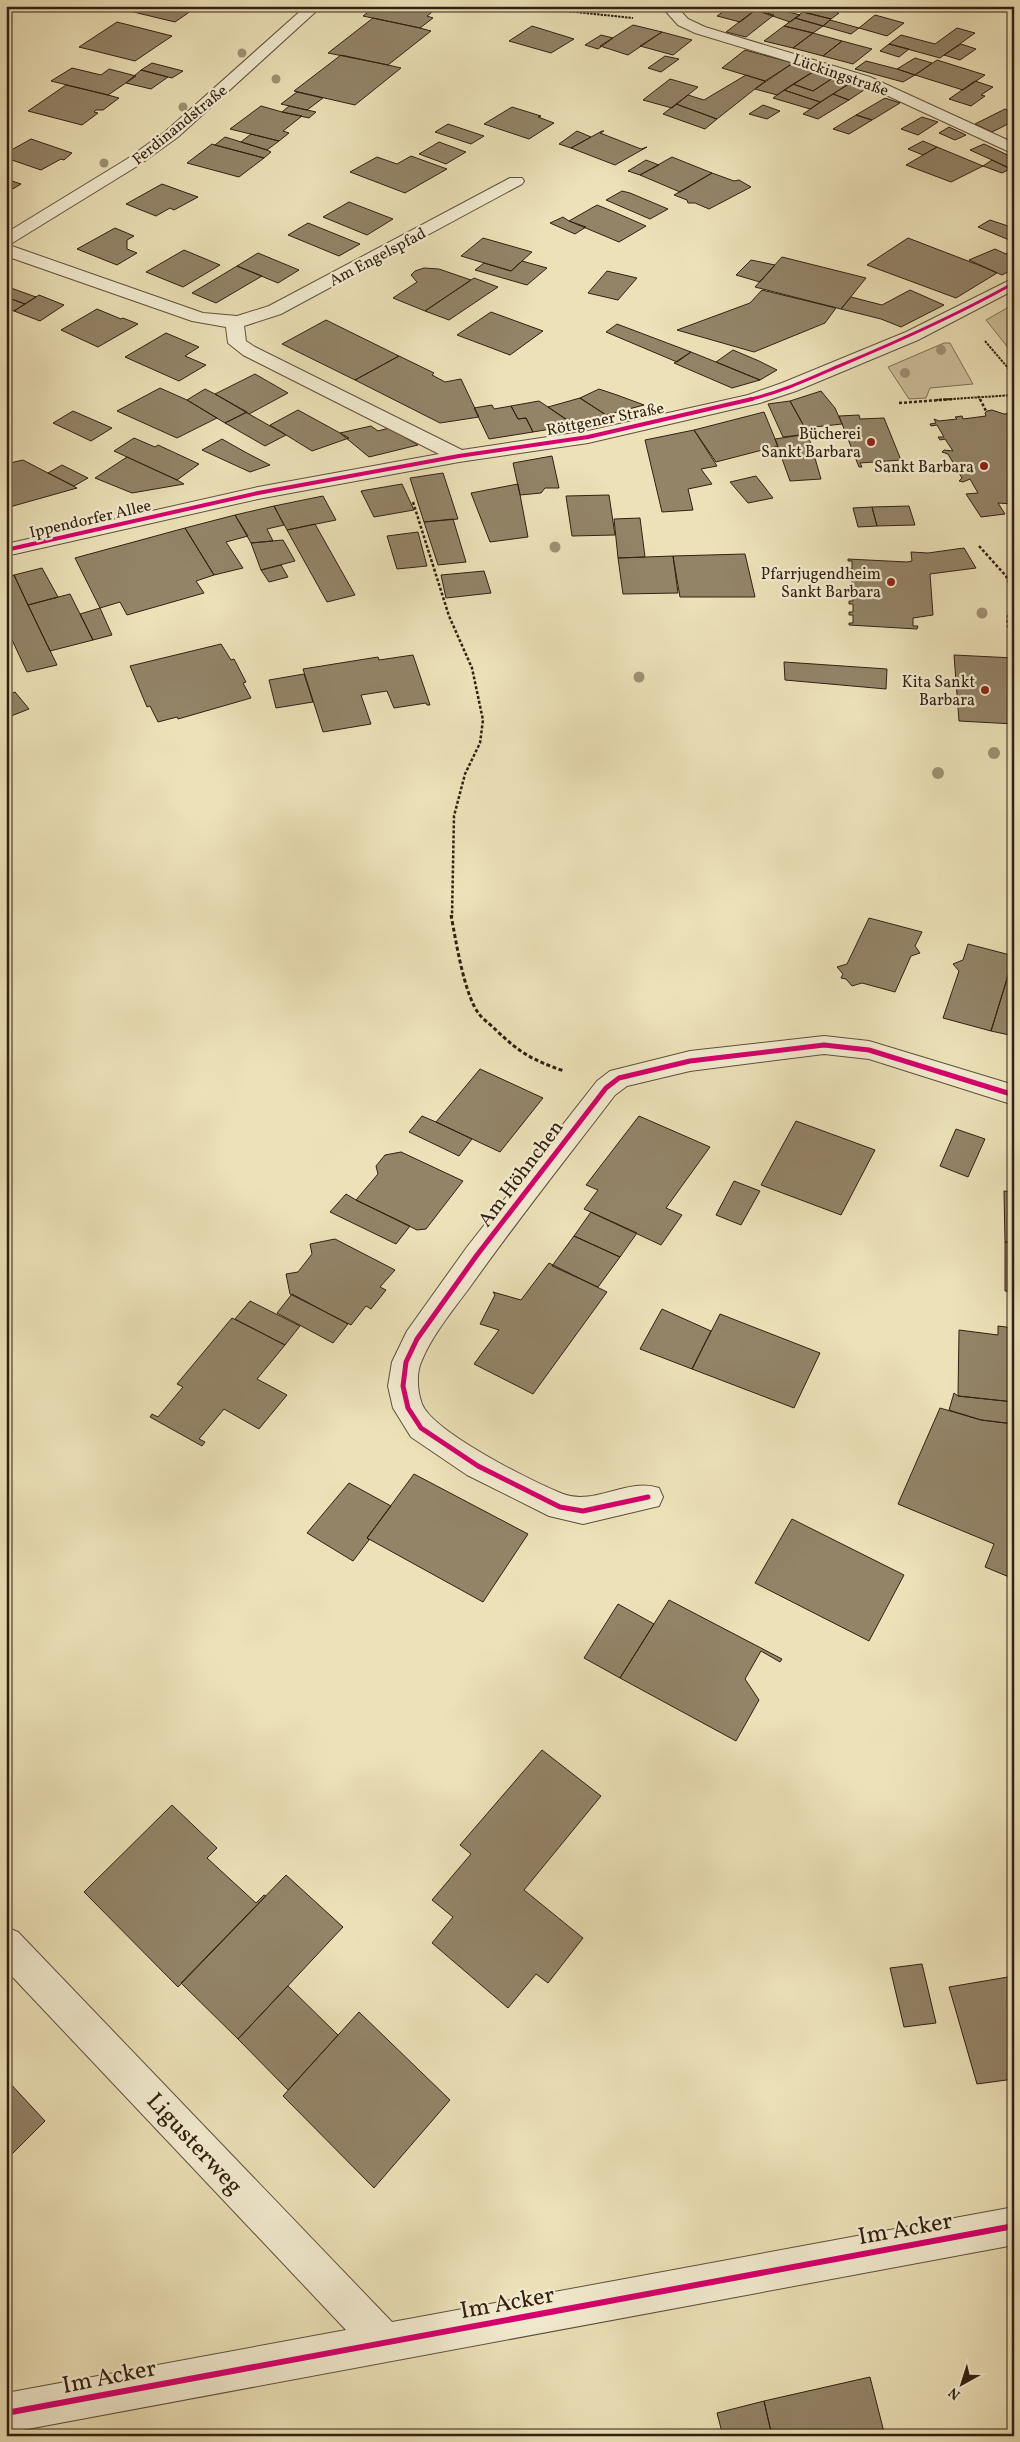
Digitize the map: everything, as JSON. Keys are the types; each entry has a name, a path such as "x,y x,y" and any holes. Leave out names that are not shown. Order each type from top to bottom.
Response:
{"street":[{"name":"Ferdinandstraße","path":"6,241 133,162 172,134 315,6"},
{"name":"Lückingstraße","path":"668,6 683,22 700,30 865,80 1014,149"},
{"name":"Am Engelspfad","path":"6,250 198,317 218,322 235,323 254,320 276,310 516,181"},
{"name":"Röttgener Straße","path":"180,510 402,466 588,437 753,399 789,387 856,360 960,313 1014,283"},
{"path":"235,323 237,343 249,351 459,456"},
{"name":"Ippendorfer Allee","path":"6,550 180,510"},
{"name":"Am Höhnchen","path":"648,1497 583,1510 560,1507 478,1466 421,1428 408,1408 403,1386 406,1362 417,1339 477,1255 606,1088 619,1078 690,1061 824,1045 869,1050 1014,1095"},
{"name":"Ligusterweg","path":"6,1944 384,2342"},
{"name":"Im Acker","path":"6,2413 1014,2226"}],"path":[{"path":"517,6 626,19"},
{"path":"960,313 1014,375"},
{"path":"899,403 978,396 1014,395"},
{"path":"978,396 986,411"},
{"path":"402,466 449,616 472,668 483,720 480,743 465,774 458,798 452,849 451,913 458,953 471,997 479,1014 518,1051 537,1062 606,1088"},
{"path":"979,546 1006,576 1014,592"},
{"path":"1014,601 1007,612 1006,631 1014,640"}],"shaded area":[{"path":"1014,304 1014,355 986,320"},
{"path":"944,343 950,343 973,384 930,388 926,398 909,399 888,367"}],"building":[{"path":"126,6 198,6 175,22 121,9"},
{"path":"376,6 440,6 427,16 433,18 420,28 363,16"},
{"path":"731,6 761,6 740,22 717,16"},
{"path":"761,6 800,15 790,22 755,10"},
{"path":"811,6 839,13 831,19 803,12"},
{"path":"755,10 774,15 746,37 726,32"},
{"path":"803,12 831,19 823,26 795,18"},
{"path":"875,15 904,23 887,36 859,28"},
{"path":"373,18 431,31 388,65 328,53"},
{"path":"795,18 823,26 813,33 784,26"},
{"path":"830,20 859,28 851,34 823,26"},
{"path":"117,22 172,36 135,61 79,47"},
{"path":"633,25 662,32 628,55 600,46"},
{"path":"532,26 574,39 551,53 509,41"},
{"path":"784,26 813,33 793,48 764,41"},
{"path":"957,28 975,33 940,58 889,44 901,35 935,44"},
{"path":"662,32 692,40 673,55 640,46"},
{"path":"813,33 842,41 823,56 793,48"},
{"path":"601,35 613,38 598,49 585,45"},
{"path":"842,41 872,49 853,64 823,56"},
{"path":"889,44 909,49 899,57 880,51"},
{"path":"961,44 976,49 960,60 944,55"},
{"path":"745,50 793,63 765,81 722,68"},
{"path":"341,55 401,68 355,105 294,91"},
{"path":"665,56 679,59 661,72 648,68"},
{"path":"915,58 932,63 915,75 897,69"},
{"path":"937,60 985,75 963,90 915,75"},
{"path":"866,61 915,75 903,82 855,69"},
{"path":"152,63 183,71 172,78 141,70"},
{"path":"793,63 816,70 777,95 755,89"},
{"path":"72,68 101,75 109,69 136,76 108,95 51,81"},
{"path":"141,70 168,77 151,89 126,83"},
{"path":"816,70 836,76 813,91 793,84"},
{"path":"746,75 765,81 717,119 676,104 688,95 704,100"},
{"path":"836,76 852,82 820,102 784,90 793,84 813,91"},
{"path":"670,79 698,87 672,108 643,100"},
{"path":"975,81 993,87 981,95 985,96 971,106 949,99"},
{"path":"852,82 867,88 849,100 833,94"},
{"path":"66,85 119,98 103,110 96,110 94,112 98,113 82,125 28,111"},
{"path":"784,90 820,102 810,109 773,98"},
{"path":"297,92 323,98 307,110 281,104"},
{"path":"833,94 849,100 818,119 803,114"},
{"path":"885,98 900,103 872,120 856,115"},
{"path":"676,104 717,119 705,129 663,114"},
{"path":"763,105 780,111 767,119 749,114"},
{"path":"261,106 302,116 283,131 289,133 279,141 230,129"},
{"path":"289,106 316,112 309,118 282,112"},
{"path":"512,107 541,116 538,117 554,123 529,139 484,124"},
{"path":"1005,109 1014,113 1014,121 992,132 975,124"},
{"path":"856,115 872,120 849,134 833,129"},
{"path":"922,117 938,122 918,135 901,129"},
{"path":"448,124 484,136 471,144 435,132"},
{"path":"949,127 966,135 955,140 939,133"},
{"path":"577,131 591,137 571,148 559,144"},
{"path":"602,131 604,131 600,133 641,149 647,147 615,165 571,148"},
{"path":"251,134 279,141 267,150 241,142"},
{"path":"225,137 271,152 264,158 215,145"},
{"path":"31,139 72,153 64,160 61,159 41,170 6,158 6,153"},
{"path":"923,141 937,147 923,155 908,149"},
{"path":"439,142 466,152 446,164 419,154"},
{"path":"212,144 264,158 239,177 187,163"},
{"path":"984,144 1014,158 1014,170 970,150"},
{"path":"937,147 983,166 951,182 906,165"},
{"path":"411,156 447,169 405,193 350,172 377,157 397,164"},
{"path":"672,157 712,173 680,192 640,175"},
{"path":"646,160 659,165 640,175 628,171"},
{"path":"992,160 1010,169 1002,173 983,166"},
{"path":"712,173 734,181 739,180 751,187 709,209 695,203 688,203 687,200 674,195"},
{"path":"6,179 21,184 6,193"},
{"path":"162,184 198,197 174,210 170,208 156,216 126,204"},
{"path":"622,191 668,209 650,219 606,200"},
{"path":"349,202 393,219 367,235 323,217"},
{"path":"597,205 646,226 619,242 569,221"},
{"path":"563,217 586,227 575,234 550,223"},
{"path":"990,220 1014,228 1014,242 978,227"},
{"path":"308,223 360,244 339,256 288,235"},
{"path":"115,228 134,236 127,240 127,249 137,253 117,265 77,249"},
{"path":"483,238 532,252 511,271 461,256"},
{"path":"908,238 997,273 956,298 867,265"},
{"path":"995,249 1006,254 1014,250 1014,269 1002,275 969,260"},
{"path":"184,250 220,265 183,287 146,272"},
{"path":"258,253 299,270 278,283 237,266"},
{"path":"782,257 866,278 841,309 755,287"},
{"path":"751,260 775,265 760,282 736,275"},
{"path":"522,261 547,268 527,285 475,270 484,263 511,271"},
{"path":"237,266 262,276 216,303 192,293"},
{"path":"424,268 439,269 471,280 425,311 393,298 417,282 411,275 415,271"},
{"path":"607,271 637,278 618,300 588,293"},
{"path":"474,278 498,287 449,320 425,311"},
{"path":"11,288 36,297 25,304 6,297 6,291"},
{"path":"762,290 836,308 825,323 754,352 677,330 750,303"},
{"path":"910,290 944,305 901,327 881,319 841,309 851,297 882,305"},
{"path":"39,295 64,305 40,321 14,311"},
{"path":"6,297 25,304 14,311 6,308"},
{"path":"97,309 138,324 98,347 61,330"},
{"path":"491,312 543,331 510,355 457,335"},
{"path":"326,320 399,356 355,380 282,344"},
{"path":"617,324 691,352 677,362 606,332"},
{"path":"166,333 199,347 185,356 206,365 179,381 125,357"},
{"path":"733,350 777,370 760,380 716,362"},
{"path":"691,352 760,380 732,388 674,363"},
{"path":"399,356 434,373 432,375 445,382 461,379 479,417 440,423 355,380"},
{"path":"255,374 288,393 249,414 215,394"},
{"path":"160,388 187,400 217,418 177,438 117,411"},
{"path":"205,389 247,412 225,423 187,400"},
{"path":"599,389 644,405 606,415 580,398"},
{"path":"821,391 835,408 842,424 805,428 790,401"},
{"path":"580,398 609,417 578,427 548,407"},
{"path":"539,401 574,425 533,432 526,418 518,419 511,406"},
{"path":"790,401 808,434 783,437 768,404"},
{"path":"492,405 494,409 511,406 518,419 526,418 533,432 489,439 474,408"},
{"path":"298,410 349,438 312,451 270,425"},
{"name":"Sankt Barbara","path":"992,410 1004,414 1014,413 1014,504 998,503 1005,514 981,517 966,494 978,493 970,479 963,482 959,481 962,478 948,454 942,452 944,450 953,451 945,439 940,440 938,437 944,437 937,425 931,426 930,424 936,423 934,419 939,421 957,419 955,417 962,416 963,419 986,416 985,413 987,411"},
{"path":"73,411 112,428 91,441 53,423"},
{"path":"247,412 286,435 265,446 225,423"},
{"path":"764,412 778,446 716,462 694,430"},
{"name":"Bücherei Sankt Barbara","path":"859,415 860,419 884,418 901,460 860,463 862,467 859,467 839,416"},
{"path":"371,426 378,431 389,428 418,445 369,457 340,433"},
{"path":"694,430 717,466 701,469 712,484 688,489 693,510 662,512 645,440"},
{"path":"808,434 821,479 790,481 775,439"},
{"path":"134,438 155,447 158,445 199,464 177,480 114,451"},
{"path":"222,439 270,465 250,472 202,450"},
{"path":"552,456 559,488 545,488 541,493 520,495 513,463"},
{"path":"127,457 184,484 132,493 95,478"},
{"path":"23,460 77,488 6,508 6,464"},
{"path":"62,465 88,478 74,486 48,473"},
{"path":"443,473 458,519 424,522 410,478"},
{"path":"756,476 773,498 748,503 730,482"},
{"path":"402,484 414,510 374,517 361,491"},
{"path":"518,484 528,537 490,542 471,493"},
{"path":"609,495 615,535 572,536 566,496"},
{"path":"323,496 336,520 287,530 274,506"},
{"path":"274,506 284,525 267,529 273,541 251,543 235,515"},
{"path":"909,506 915,525 877,526 872,507"},
{"path":"872,507 877,526 858,527 853,508"},
{"path":"235,515 248,536 226,542 243,568 214,575 185,528"},
{"path":"640,518 645,557 618,558 614,519"},
{"path":"453,519 466,562 438,565 424,522"},
{"path":"315,524 355,595 327,602 287,530"},
{"path":"185,528 214,575 196,581 204,593 127,615 120,602 100,608 75,558"},
{"path":"418,532 427,566 397,569 387,536"},
{"path":"283,540 295,561 261,570 251,543"},
{"name":"Pfarrjugendheim Sankt Barbara","path":"964,548 976,568 930,574 933,615 913,618 913,626 918,626 917,629 849,625 849,623 853,623 853,615 849,615 849,612 853,612 853,604 849,604 849,601 853,601 853,593 848,593 849,590 852,591 852,572 848,572 848,569 852,569 852,561 848,561 848,559 907,562 912,561 911,552 928,553"},
{"path":"745,554 755,597 680,597 673,556"},
{"path":"673,556 678,593 623,594 618,558"},
{"path":"281,565 288,577 269,582 261,570"},
{"path":"42,568 58,597 28,605 14,575"},
{"path":"484,571 491,593 446,598 441,575"},
{"path":"14,575 57,665 27,672 6,627 6,577"},
{"path":"70,594 93,640 50,651 28,605"},
{"path":"100,608 112,635 93,640 80,614"},
{"path":"221,644 231,660 234,659 246,682 243,683 251,698 178,719 177,717 158,722 150,706 147,707 130,666"},
{"path":"413,655 430,705 426,703 394,708 387,691 361,695 371,724 323,732 303,669 378,657 379,660"},
{"name":"Kita Sankt Barbara","path":"954,655 1014,658 1014,724 959,721"},
{"path":"784,662 887,669 886,689 785,680"},
{"path":"304,674 313,702 276,708 269,680"},
{"path":"15,692 29,709 6,718 6,696"},
{"path":"869,918 922,932 915,946 920,953 911,956 895,992 862,983 852,986 846,979 841,978 843,974 837,967 847,964"},
{"path":"968,944 1014,956 991,1031 943,1018 959,971 953,964 963,960"},
{"path":"1011,966 1014,967 1014,1036 991,1031"},
{"path":"480,1069 543,1098 500,1152 436,1122"},
{"path":"422,1116 472,1139 459,1156 409,1132"},
{"path":"639,1116 710,1147 666,1208 682,1215 661,1245 584,1209 598,1190 586,1185"},
{"path":"796,1121 875,1150 841,1215 761,1185"},
{"path":"956,1129 985,1139 968,1177 940,1166"},
{"path":"401,1152 463,1181 426,1229 417,1230 356,1200 378,1174 376,1166 385,1155"},
{"path":"734,1181 760,1191 741,1225 716,1215"},
{"path":"1004,1191 1014,1192 1014,1243 1005,1242"},
{"path":"346,1194 410,1226 396,1244 330,1212"},
{"path":"591,1212 637,1233 620,1257 574,1236"},
{"path":"574,1236 620,1257 598,1287 552,1266"},
{"path":"335,1239 395,1270 380,1287 386,1290 371,1309 366,1306 351,1325 290,1294 286,1274 298,1272 312,1254 310,1244"},
{"path":"1005,1242 1014,1243 1014,1292 1005,1291"},
{"path":"549,1263 607,1292 533,1394 474,1364 499,1330 480,1324 495,1295 493,1292 521,1300"},
{"path":"1010,1291 1014,1292 1014,1313 1010,1312"},
{"path":"292,1294 348,1324 333,1343 277,1313"},
{"path":"250,1301 300,1326 285,1345 235,1319"},
{"path":"662,1309 711,1331 692,1369 640,1349"},
{"path":"720,1314 820,1353 794,1408 692,1369"},
{"path":"232,1318 285,1345 257,1379 287,1395 259,1429 224,1409 199,1439 205,1442 202,1446 150,1417 152,1414 158,1417 183,1387 177,1384"},
{"path":"998,1326 1014,1328 1014,1402 958,1396 959,1330 998,1335"},
{"path":"954,1393 958,1396 1014,1402 1014,1424 981,1420 949,1410"},
{"path":"940,1408 981,1420 1014,1424 1014,1579 985,1567 994,1544 898,1504"},
{"path":"414,1474 528,1534 483,1602 367,1538"},
{"path":"349,1483 391,1506 367,1538 369,1540 353,1561 307,1533"},
{"path":"792,1519 904,1575 869,1641 755,1583"},
{"path":"669,1600 782,1659 780,1662 761,1651 745,1679 759,1700 736,1741 620,1678"},
{"path":"618,1604 654,1624 620,1678 584,1658"},
{"path":"542,1750 601,1796 524,1890 583,1938 548,1983 536,1974 508,2008 432,1943 453,1917 432,1900 471,1854 460,1845"},
{"path":"172,1805 217,1848 207,1858 256,1903 264,1895 266,1896 178,1987 84,1892"},
{"path":"286,1875 343,1927 238,2039 181,1983"},
{"path":"922,1964 936,2023 904,2027 890,1968"},
{"path":"1014,1976 1014,2079 977,2084 949,1987"},
{"path":"288,1986 338,2035 288,2090 238,2039"},
{"path":"359,2012 450,2100 374,2188 283,2096"},
{"path":"6,2079 45,2121 6,2160"},
{"path":"870,2377 885,2436 772,2436 764,2401"},
{"path":"764,2401 772,2436 723,2436 717,2413"}],"cycle path":[{"path":"6,550 258,493 459,456 588,437 753,399 789,387 912,336 960,313 1014,283"},
{"path":"648,1497 583,1511 560,1507 478,1466 421,1428 408,1408 403,1386 406,1362 417,1339 477,1255 606,1088 619,1078 690,1061 824,1045 869,1050 1014,1095"},
{"path":"6,2413 1014,2226"}],"place":[{"name":"Bücherei Sankt Barbara","path":"871,442"},
{"name":"Sankt Barbara","path":"984,466"},
{"name":"Pfarrjugendheim Sankt Barbara","path":"891,582"},
{"name":"Kita Sankt Barbara","path":"985,690"}]}
